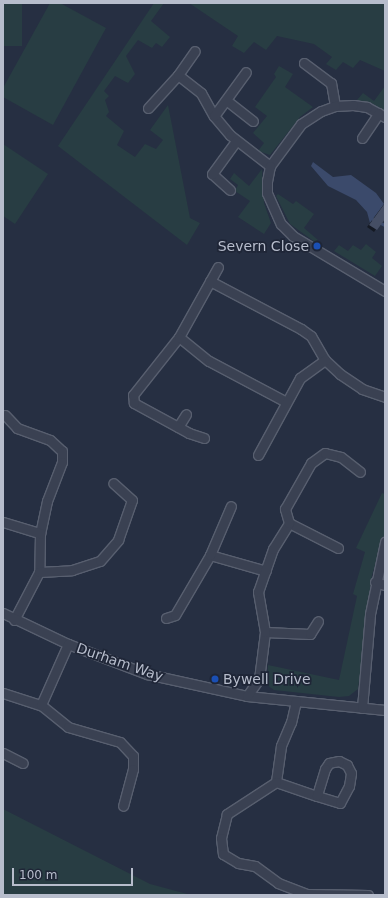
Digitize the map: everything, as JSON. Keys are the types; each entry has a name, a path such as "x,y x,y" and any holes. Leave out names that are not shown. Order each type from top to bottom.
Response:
{"street":[{"path":"148,108 178,75 195,51"},
{"path":"304,63 331,83 335,106"},
{"path":"214,116 246,72"},
{"path":"178,75 201,93 214,116 236,141 270,166"},
{"path":"226,100 252,121"},
{"path":"362,138 382,115 367,107 335,106 321,110 301,124 270,166 267,194 280,224 293,236 385,291"},
{"path":"230,190 212,174 236,141"},
{"path":"204,438 178,427 134,403 133,395 179,337 218,267"},
{"path":"210,281 301,329 310,336 325,360 340,374 362,389 385,397"},
{"path":"179,337 210,362 286,402"},
{"path":"258,455 300,378 325,360"},
{"path":"178,427 186,414"},
{"path":"5,415 17,428 50,440 62,451 62,462 47,501 40,533 40,572 14,620"},
{"path":"247,696 259,679 265,632 258,592 273,549 289,524 285,509 311,463 325,453 341,457 360,472"},
{"path":"40,572 72,570 100,561 118,540 132,500 113,483"},
{"path":"166,618 175,615 210,555 231,506"},
{"path":"3,522 40,533"},
{"path":"289,524 338,548"},
{"path":"362,708 375,582 385,542"},
{"path":"210,555 266,571"},
{"path":"375,582 385,585"},
{"name":"Durham Way","path":"3,613 14,620 68,644 147,674 247,696 385,710"},
{"path":"265,632 310,634 318,621"},
{"path":"41,705 68,644"},
{"path":"3,693 41,705 68,727 120,742 133,756 133,769 123,806"},
{"path":"296,701 291,722 282,746 276,782 227,814 221,838 223,854 238,863 255,866 278,883 306,894 368,895"},
{"path":"3,753 23,763"},
{"path":"276,782 317,796 340,803 349,786 351,773 347,765 339,762 329,763 317,796"}],"green space":[{"path":"3,3 22,3 22,46 3,46"},
{"path":"50,3 60,3 106,28 53,125 3,97 3,88"},
{"path":"154,3 164,3 151,21 170,37 162,47 156,43 152,48 138,40 126,56 135,74 128,83 115,76 104,91 109,96 105,100 109,112 106,116 124,131 117,145 135,157 145,144 156,149 163,140 150,130 168,105 190,218 200,223 187,245 58,146"},
{"path":"189,3 385,3 385,71 360,60 353,68 343,62 336,70 326,64 332,57 314,44 277,36 266,50 254,42 244,53 232,46 238,36"},
{"path":"279,66 293,74 285,87 313,107 300,117 270,155 258,151 264,143 253,133 267,116 255,107 276,77 274,74"},
{"path":"385,86 385,111 373,104 357,100 363,93 374,101"},
{"path":"3,144 48,174 15,224 3,216"},
{"path":"262,169 264,203 271,223 264,234 238,217 250,201 235,191 238,185 230,179 234,173 249,186"},
{"path":"278,194 293,204 296,201 314,214 304,228 318,240 315,242 290,224 276,196"},
{"path":"366,244 376,252 372,258 382,266 375,276 334,251 339,245 348,251 353,245 361,250"},
{"path":"382,493 385,494 385,533 372,575 358,689 349,696 339,697 274,690 267,685 268,665 339,680 357,596 353,594 365,552 356,548"},
{"path":"3,809 150,884 191,895 3,895"}],"water":[{"path":"313,162 333,177 351,175 376,193 384,204 370,223 367,212 356,200 328,186 311,166"}],"building":[{"path":"385,203 385,219 377,230 369,225"}],"waterway":[{"path":"373,219 385,225"}],"place":[{"name":"Severn Close","path":"317,246"},
{"name":"Bywell Drive","path":"215,679"}]}
